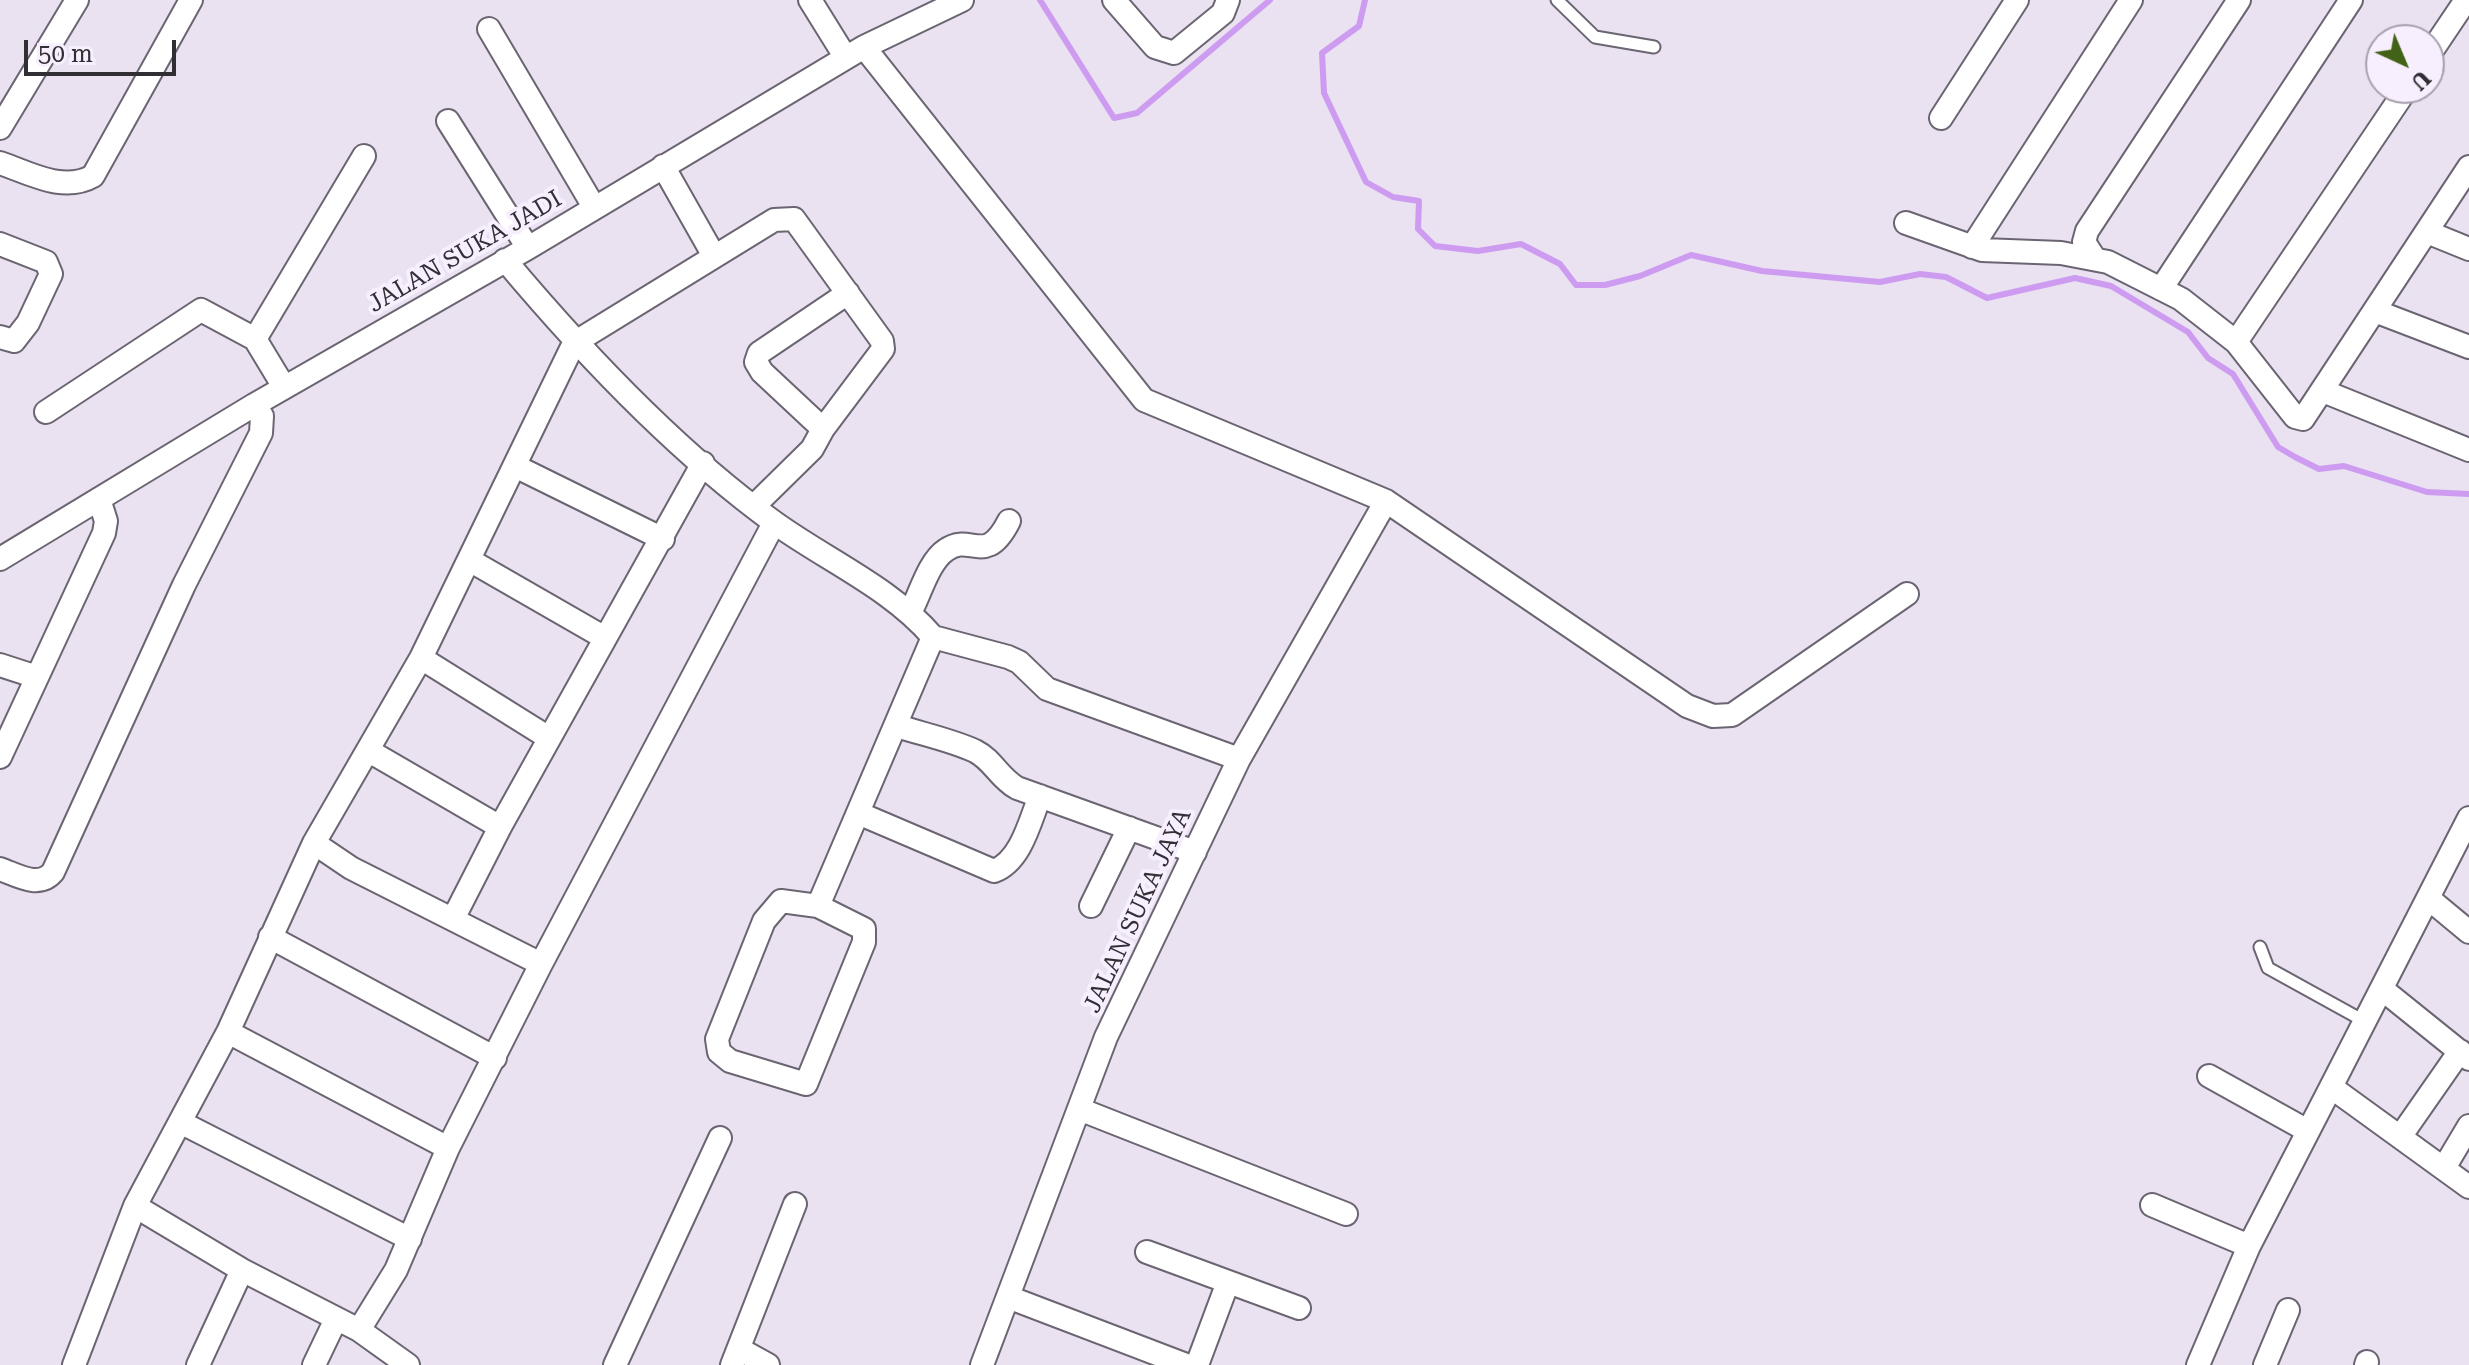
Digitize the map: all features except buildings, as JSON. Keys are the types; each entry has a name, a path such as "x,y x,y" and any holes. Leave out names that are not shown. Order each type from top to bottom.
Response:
{"street":[{"path":"0,128 77,0"},
{"path":"0,163 66,185 80,183 93,176 191,0"},
{"path":"810,0 1144,400 1386,501 1687,706 1713,716 1732,715 1907,594"},
{"name":"JALAN SUKA JADI","path":"0,559 284,387 528,248 933,6 962,0"},
{"path":"1114,0 1155,47 1174,53 1223,13 1228,0"},
{"path":"1941,118 2017,0"},
{"path":"1972,247 2131,0"},
{"path":"2095,259 2084,242 2087,231 2239,0"},
{"path":"2161,289 2351,0"},
{"path":"2445,31 2466,0"},
{"path":"489,29 594,207"},
{"path":"2236,342 2396,104"},
{"path":"448,121 528,248"},
{"path":"255,339 364,156"},
{"path":"663,166 714,256"},
{"path":"1906,223 1972,247 2061,253 2108,262 2181,299 2236,342 2295,417 2303,419 2469,167"},
{"path":"74,1365 135,1206 228,1032 314,843 421,658 471,561 574,343 774,220 794,219 803,227 882,341 883,349 823,429 812,449 754,506"},
{"path":"2427,232 2469,249"},
{"path":"0,244 46,262 51,274 28,323 14,341 0,337"},
{"path":"505,260 574,343 703,463 774,523 911,611 933,637 1008,657 1019,662 1047,689 1239,759"},
{"path":"823,429 756,362 766,347 848,293"},
{"path":"46,412 201,310 255,339 284,387"},
{"path":"2375,311 2469,347"},
{"path":"2323,391 2469,450"},
{"path":"0,869 36,881 47,879 53,872 184,585 261,433 262,416 254,405"},
{"path":"453,919 500,827 703,463"},
{"path":"517,467 663,539"},
{"path":"0,757 104,533 106,521 99,499"},
{"name":"JALAN SUKA JAYA","path":"982,1365 1106,1037 1239,759 1386,501"},
{"path":"911,611 945,550 957,545 980,548 991,545 1001,536 1009,521"},
{"path":"359,1330 410,1239 448,1148 541,964 774,523"},
{"path":"471,561 605,638"},
{"path":"818,906 933,637"},
{"path":"421,658 549,738"},
{"path":"0,665 37,677"},
{"path":"897,726 977,752 992,763 1002,779 1040,796 1195,852"},
{"path":"369,751 500,827"},
{"path":"858,813 994,871 1006,866 1015,855 1040,796"},
{"path":"2198,1365 2249,1246 2469,818"},
{"path":"1091,906 1129,828"},
{"path":"314,843 351,868 541,964"},
{"path":"2428,898 2469,932"},
{"path":"781,901 818,906 858,923 864,929 864,942 806,1084 730,1061 719,1052 717,1039 764,921 781,901"},
{"path":"270,937 495,1058"},
{"path":"2382,989 2464,1055 2400,1137"},
{"path":"228,1032 448,1148"},
{"path":"2209,1076 2308,1131"},
{"path":"2331,1087 2469,1187"},
{"path":"1079,1109 1346,1214"},
{"path":"180,1122 410,1239"},
{"path":"2444,1168 2469,1126"},
{"path":"615,1365 720,1138"},
{"path":"768,1365 735,1357 795,1204"},
{"path":"2152,1205 2249,1246"},
{"path":"135,1206 242,1270 359,1330 408,1365"},
{"path":"1147,1252 1299,1308"},
{"path":"198,1365 242,1270"},
{"path":"1197,1365 1228,1282"},
{"path":"1008,1297 1186,1365"},
{"path":"2265,1365 2288,1310"},
{"path":"314,1365 336,1319"}],"lane":[{"path":"1557,0 1595,37 1654,47"},
{"path":"2260,947 2268,968 2364,1021"}],"waterway":[{"path":"1040,0 1114,118 1137,113 1270,0"},
{"path":"1365,0 1359,26 1322,53 1324,93 1366,182 1393,197 1419,201 1418,229 1435,246 1478,251 1521,244 1560,264 1576,285 1605,285 1640,276 1691,255 1762,271 1880,282 1920,274 1946,277 1987,298 2075,278 2111,286 2188,332 2208,358 2233,374 2278,447 2295,457 2319,469 2344,466 2427,492 2469,494"}]}
